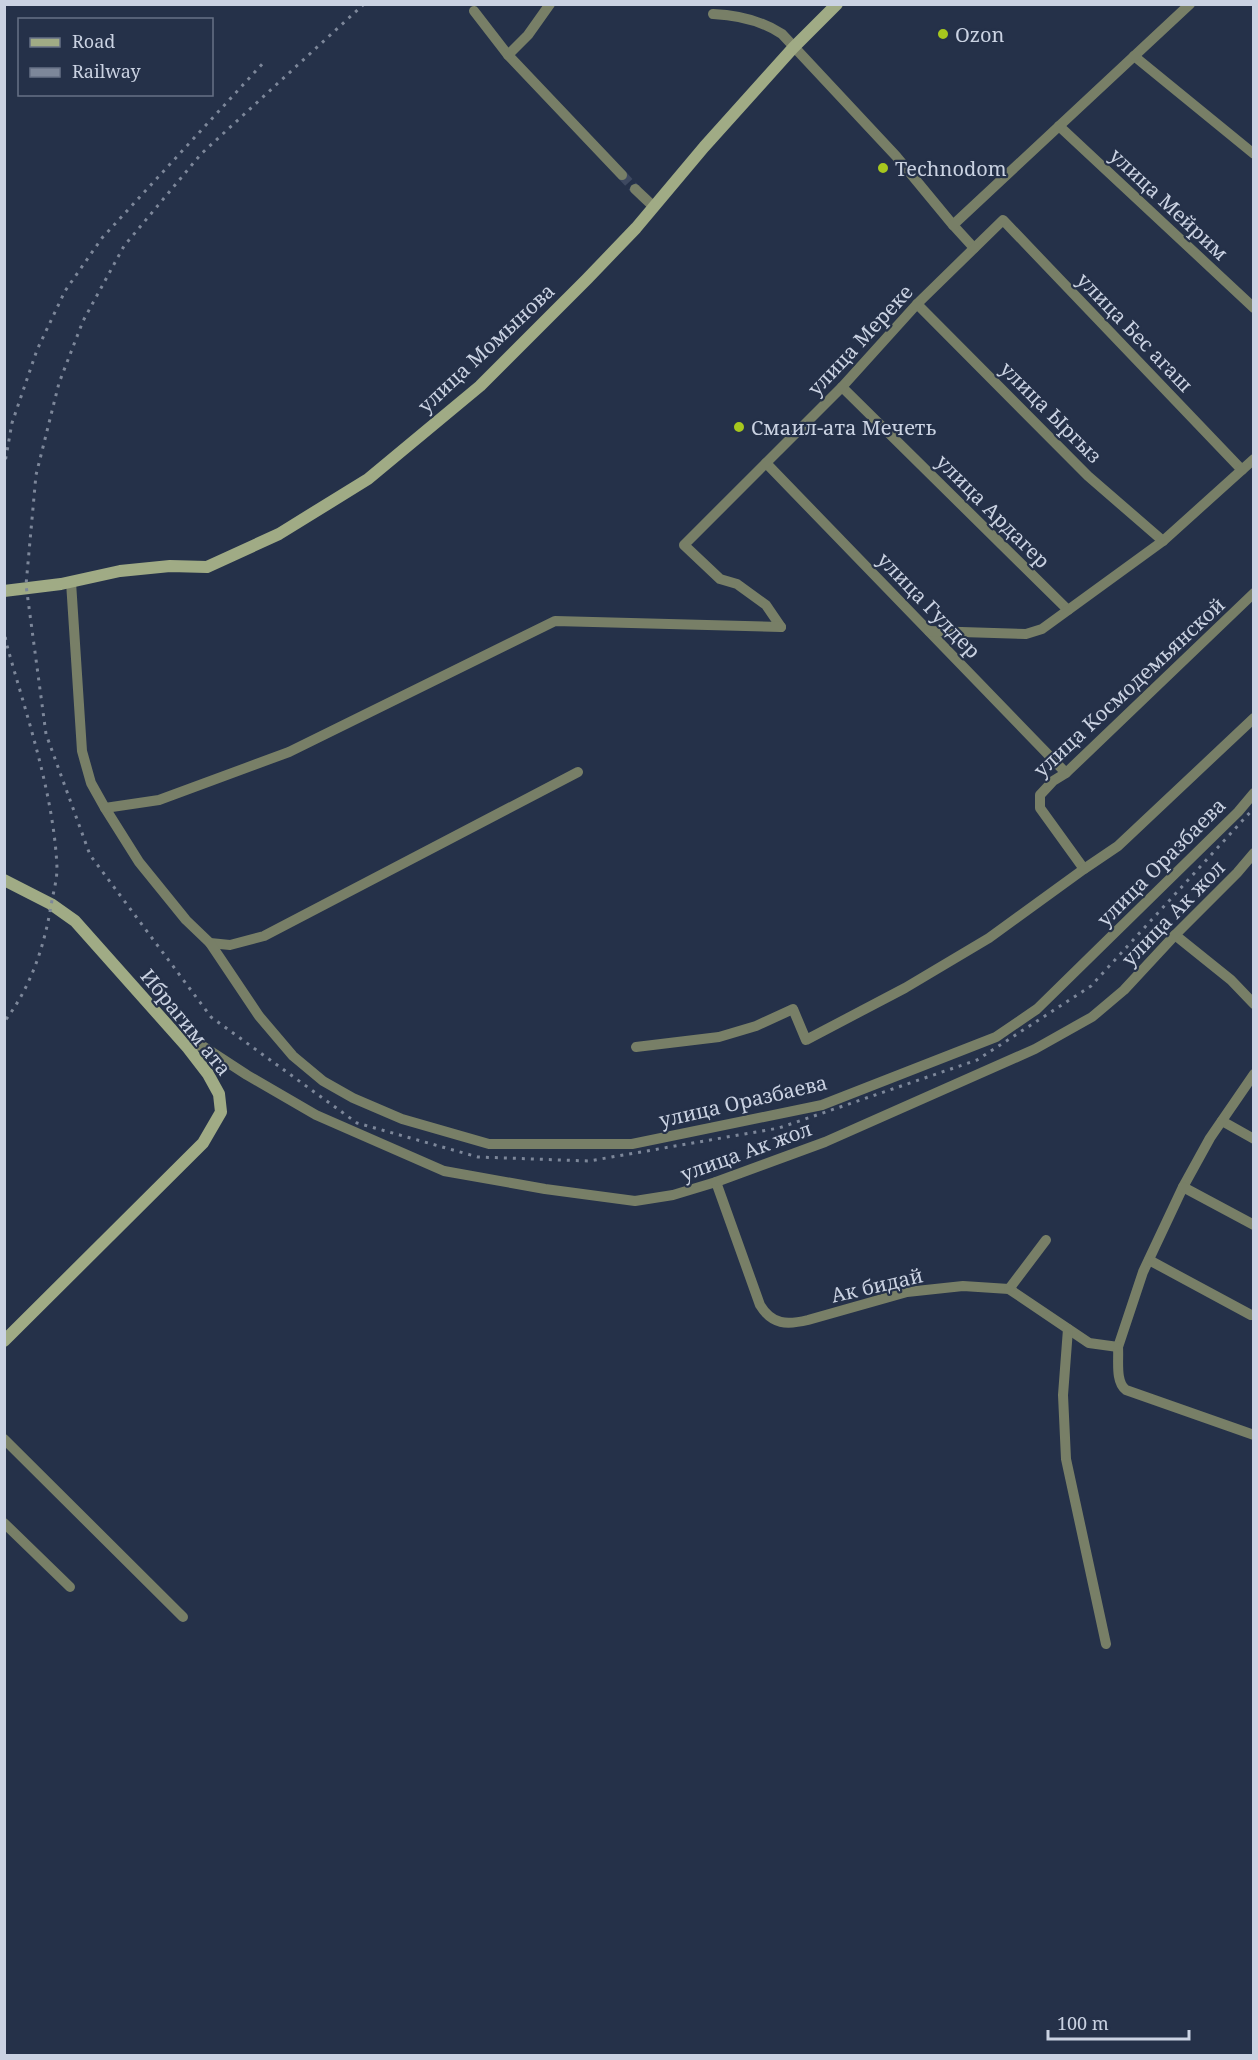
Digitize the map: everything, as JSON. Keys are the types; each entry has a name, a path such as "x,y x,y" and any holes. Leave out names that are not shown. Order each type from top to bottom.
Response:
{"main road":[{"name":"улица Момынова","path":"4,591 71,582 120,571 170,566 207,567 279,534 368,479 480,386 612,253 793,48 837,4"},
{"name":"Ибрагим ата","path":"4,880 51,904 75,921 188,1048 208,1074 219,1094 221,1112 203,1143 4,1341"}],"street":[{"path":"508,55 528,35 550,4"},
{"path":"953,225 1190,4"},
{"path":"474,11 508,55 622,175"},
{"path":"713,14 729,15 771,27 782,34 896,156 974,248"},
{"path":"1134,56 1254,154"},
{"name":"улица Мейрим","path":"1059,126 1254,308"},
{"path":"635,189 654,207"},
{"name":"улица Мереке","path":"105,808 159,800 289,752 555,621 781,627 766,605 737,584 720,579 684,545 842,387 918,304 1003,220"},
{"name":"улица Бес агаш","path":"1003,220 1242,470"},
{"name":"улица Ыргыз","path":"918,304 1089,476 1163,541"},
{"name":"улица Ардагер","path":"842,387 1068,610"},
{"path":"929,631 1026,634 1042,629 1163,541 1254,459"},
{"name":"улица Гулдер","path":"766,463 1066,773"},
{"name":"улица Оразбаева","path":"71,582 82,751 91,783 139,862 186,920 210,943 259,1016 294,1056 323,1081 352,1098 402,1119 489,1144 632,1144 822,1105 996,1037 1037,1009 1231,819 1254,793"},
{"name":"улица Космодемьянской","path":"1084,869 1040,808 1040,795 1053,781 1066,773 1254,593"},
{"name":"улица Оразбаева","path":"636,1047 719,1037 756,1026 793,1009 806,1040 905,988 989,938 1118,846 1254,718"},
{"path":"210,943 230,945 264,936 578,772"},
{"name":"улица Ак жол","path":"188,1048 201,1045 315,1115 444,1171 545,1189 635,1201 673,1196 835,1138 1035,1049 1092,1017 1124,990 1254,853"},
{"path":"1175,935 1231,980 1254,1004"},
{"path":"1254,1074 1210,1138 1183,1187 1143,1272 1118,1347 1120,1380 1126,1390 1254,1435"},
{"path":"1222,1120 1254,1139"},
{"name":"Ак бидай","path":"716,1182 760,1305 767,1317 793,1324 907,1292 963,1286 1009,1289"},
{"path":"1183,1187 1254,1225"},
{"path":"1046,1240 1009,1289 1089,1343 1118,1347"},
{"path":"1149,1260 1251,1315"},
{"path":"1068,1329 1064,1395 1066,1460 1106,1644"},
{"path":"4,1438 183,1617"},
{"path":"4,1523 70,1587"}],"tunnel":[{"path":"622,175 635,189"}],"railway":[{"path":"364,4 201,154 124,246 83,321 59,383 36,475 26,585 46,734 90,855 211,1017 357,1123 478,1157 589,1161 779,1128 977,1060 1091,986 1254,808"},
{"path":"4,468 12,423 37,350 65,291 102,238 265,61"},
{"path":"4,628 45,783 55,840 57,868 49,916 36,964 22,994 4,1022"}],"place":[{"name":"Ozon","path":"943,34"},
{"name":"Technodom","path":"883,168"},
{"name":"Смаил-ата Мечеть","path":"739,427"}]}
